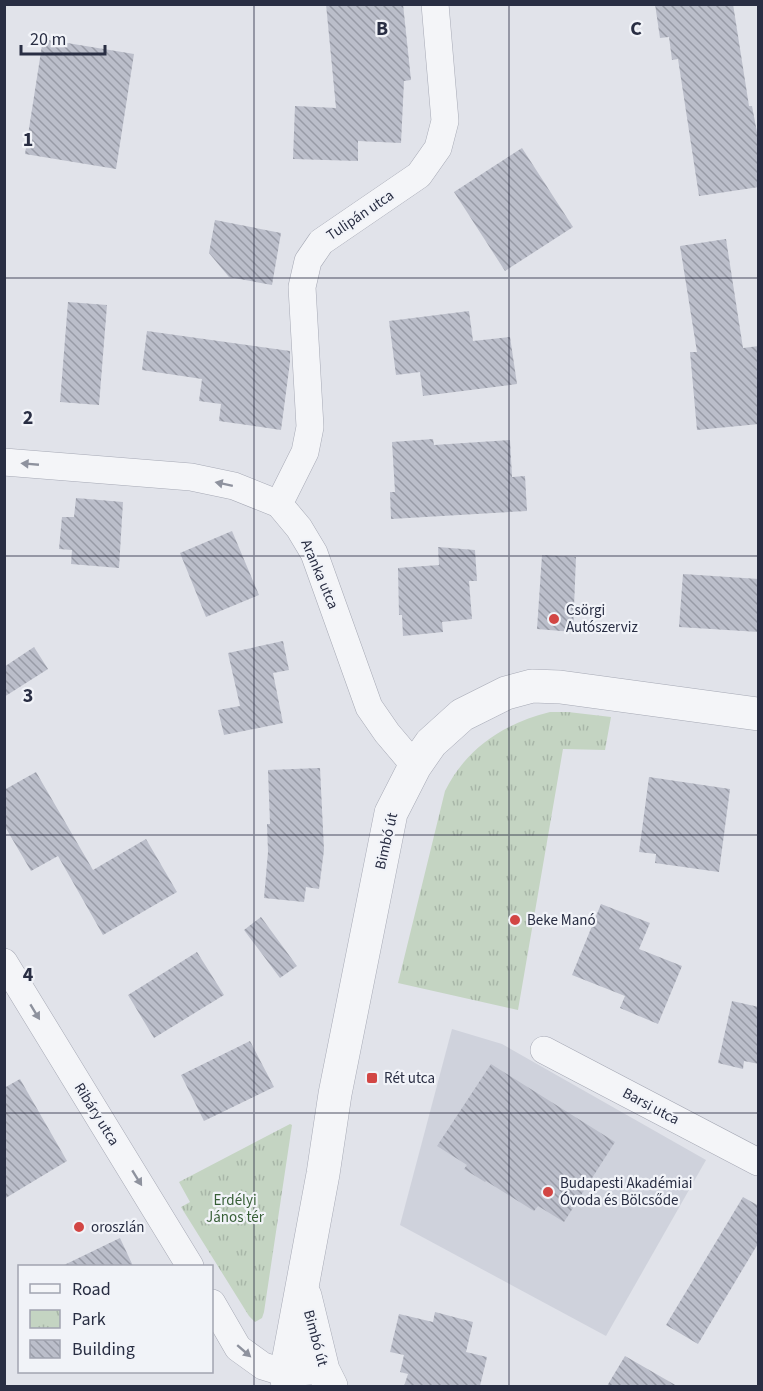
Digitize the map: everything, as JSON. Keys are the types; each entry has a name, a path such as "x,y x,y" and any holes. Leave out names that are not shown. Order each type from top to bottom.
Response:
{"street":[{"name":"Tulipán utca","path":"279,504 305,452 310,427 302,287 308,261 321,242 419,175 438,148 445,121 435,4"},
{"name":"Aranka utca","path":"4,462 191,477 234,486 279,504 299,528 314,553 369,707 387,733 415,765"},
{"name":"Bimbó út","path":"287,1380 335,1094 391,813 415,765 431,743 462,715 506,693 532,686 560,687 759,714"},
{"name":"Ribáry utca","path":"4,962 189,1265"},
{"name":"Barsi utca","path":"544,1050 759,1162"},
{"name":"Bimbó út","path":"303,1289 327,1378"},
{"path":"213,1305 238,1348 263,1366 287,1380 327,1378"}],"shaded area":[{"name":"Budapesti Akadémiai Óvoda és Bölcsőde","path":"452,1029 502,1044 706,1160 606,1336 400,1225"}],"green space":[{"path":"550,712 611,717 605,750 563,749 518,1010 398,983 445,791 464,762 488,740 518,723"},
{"name":"Erdélyi János tér","path":"292,1125 264,1312 262,1318 255,1322 181,1207 190,1202 179,1182"}],"building":[{"path":"326,4 403,4 411,80 404,81 401,143 358,141 358,161 293,159 295,106 336,108"},
{"path":"655,4 733,4 749,106 752,106 759,143 759,187 699,196 678,59 672,60 669,37 660,38"},
{"path":"43,39 134,54 116,169 25,154"},
{"path":"522,148 573,227 505,271 454,192"},
{"path":"215,220 281,233 272,285 229,277 209,253"},
{"path":"726,239 743,348 759,346 759,424 697,430 690,352 697,352 680,246"},
{"path":"68,302 107,305 99,405 60,402"},
{"path":"469,311 473,341 510,337 517,384 423,396 420,372 396,375 389,321"},
{"path":"147,331 290,351 281,430 219,421 221,404 199,401 202,379 142,370"},
{"path":"433,439 434,445 510,440 512,477 525,476 527,511 391,519 390,492 395,492 392,442"},
{"path":"76,498 123,502 119,568 71,564 72,550 59,549 62,517 74,517"},
{"path":"232,531 259,595 206,617 180,553"},
{"path":"438,547 475,550 477,581 469,581 472,619 442,622 443,632 403,636 402,615 399,615 398,568 439,565"},
{"path":"542,555 576,557 573,632 537,629"},
{"path":"683,574 759,579 759,632 679,627"},
{"path":"283,641 289,670 273,673 283,723 224,735 218,710 240,706 228,653"},
{"path":"34,647 48,669 4,697 4,667"},
{"path":"320,768 324,850 319,889 306,887 304,902 264,898 268,852 267,824 270,824 268,770"},
{"path":"36,772 93,870 146,839 177,892 103,935 58,856 31,871 4,825 4,790"},
{"path":"649,777 730,789 719,872 655,863 656,854 639,852"},
{"path":"601,904 650,923 639,949 682,966 658,1024 620,1008 625,996 572,975"},
{"path":"261,917 297,966 280,978 244,930"},
{"path":"197,952 224,995 154,1038 128,995"},
{"path":"732,1001 759,1007 759,1064 744,1061 743,1069 718,1063"},
{"path":"250,1041 274,1087 204,1121 181,1075"},
{"path":"491,1064 615,1142 564,1222 538,1206 534,1211 485,1182 464,1169 467,1165 437,1146"},
{"path":"20,1079 67,1161 4,1199 4,1088"},
{"path":"743,1197 759,1206 759,1242 698,1344 666,1325"},
{"path":"120,1238 133,1265 64,1265"},
{"path":"435,1312 473,1322 466,1352 487,1357 480,1386 404,1386 408,1374 400,1372 404,1355 390,1352 399,1314 433,1322"},
{"path":"625,1356 677,1386 607,1386"}],"place":[{"name":"Csörgi Autószerviz","path":"554,619"},
{"name":"Beke Manó","path":"515,920"},
{"name":"Rét utca","path":"372,1078"},
{"name":"Budapesti Akadémiai Óvoda és Bölcsőde","path":"548,1192"},
{"name":"oroszlán","path":"79,1227"}]}
